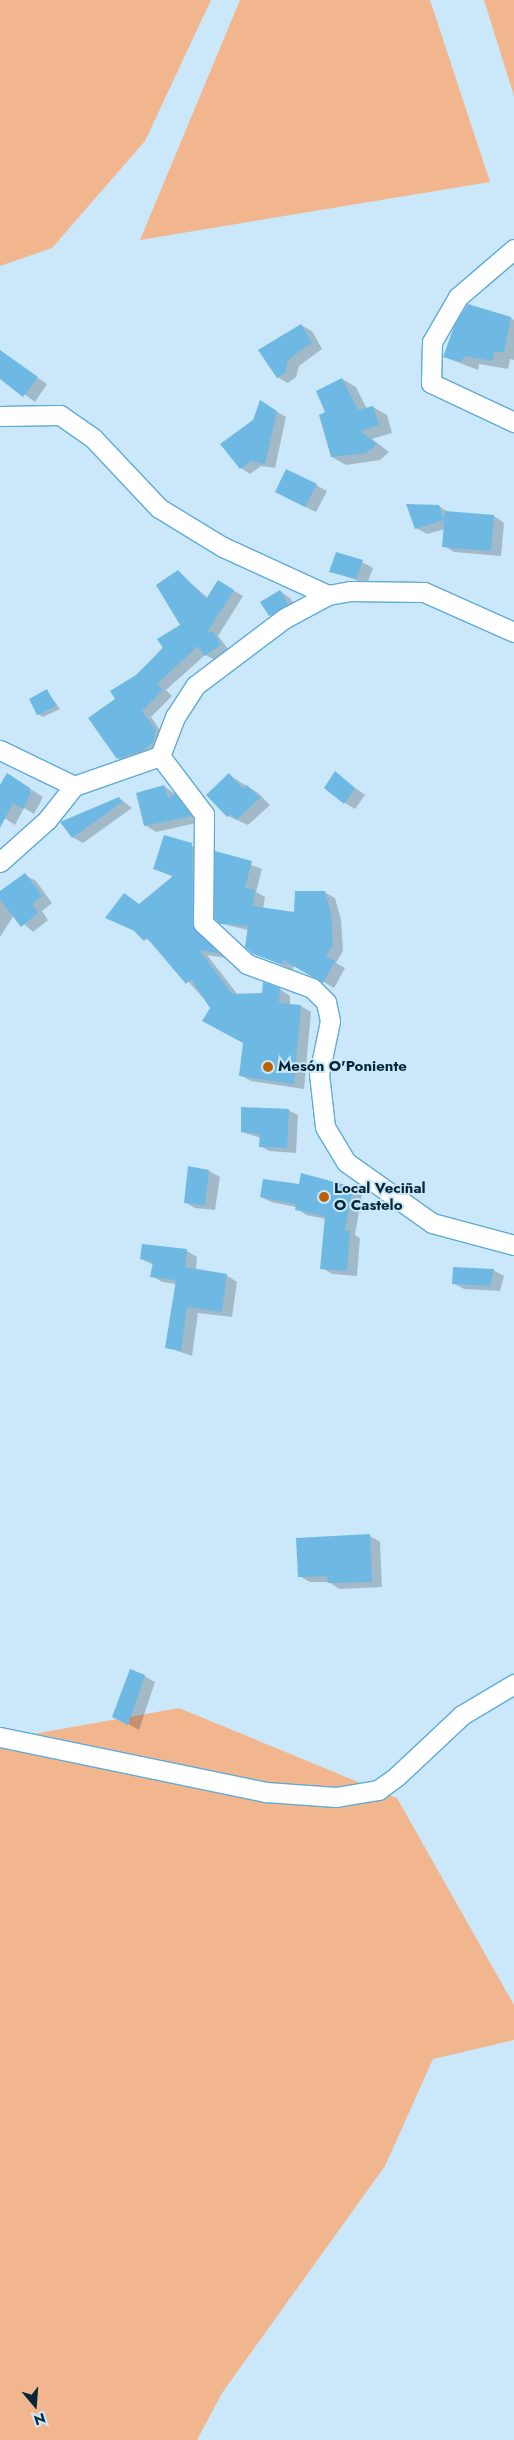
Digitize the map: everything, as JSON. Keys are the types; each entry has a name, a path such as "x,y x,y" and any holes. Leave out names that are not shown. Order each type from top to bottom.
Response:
{"street":[{"path":"514,249 458,297 432,342 431,383 514,422"},
{"path":"0,416 60,415 93,438 159,508 223,547 328,595"},
{"path":"0,862 47,820 74,786 160,756 175,717 196,685 285,618 328,595 350,591 424,592 514,632"},
{"path":"0,750 74,786"},
{"path":"160,756 204,814 202,923 247,964 312,988 326,1002 330,1022 319,1074 325,1127 346,1162 432,1223 514,1245"},
{"path":"0,1737 266,1792 336,1797 378,1790 396,1777 462,1715 514,1684"}],"shaded area":[{"path":"0,0 211,0 145,141 52,248 0,266"},
{"path":"240,0 430,0 490,182 140,240"},
{"path":"484,0 514,0 514,96"},
{"path":"179,1708 397,1798 514,2005 514,2040 433,2059 385,2166 222,2393 197,2440 0,2440 0,1740"}],"building":[{"path":"468,304 511,317 504,353 494,351 492,361 464,356 462,362 443,357 455,324"},
{"path":"301,324 312,342 288,360 286,372 277,378 258,350"},
{"path":"0,350 38,377 23,397 0,379"},
{"path":"342,378 358,410 373,406 379,425 360,431 377,444 366,453 331,457 319,415 325,412 316,391"},
{"path":"260,400 277,411 265,464 251,461 240,469 220,444 253,420"},
{"path":"286,469 317,484 305,507 275,492"},
{"path":"406,504 439,505 444,520 415,529"},
{"path":"445,511 494,515 491,551 442,547"},
{"path":"336,552 363,560 356,579 329,572"},
{"path":"178,570 206,599 218,580 234,590 206,634 212,631 221,645 204,656 198,646 157,684 163,690 142,711 156,730 153,742 144,750 117,759 88,718 115,699 110,691 136,675 163,648 157,639 180,625 156,585"},
{"path":"280,590 288,604 269,616 260,602"},
{"path":"47,689 56,706 37,715 29,699"},
{"path":"335,771 355,788 344,804 324,788"},
{"path":"7,773 30,788 30,795 23,809 13,803 0,828 0,785"},
{"path":"229,773 243,789 247,785 260,798 236,820 231,814 227,817 206,795"},
{"path":"164,785 168,798 175,794 192,816 144,826 136,793"},
{"path":"119,797 122,802 72,838 60,822"},
{"path":"164,835 192,843 193,927 218,953 199,950 232,994 262,993 263,982 280,988 279,1003 301,1005 294,1084 239,1076 243,1043 202,1021 210,1008 191,979 186,984 147,938 144,941 133,930 105,918 124,893 139,904 173,876 153,869"},
{"path":"215,851 252,861 245,888 255,890 253,906 294,912 295,891 325,891 331,913 333,945 326,956 335,961 323,983 283,960 283,965 253,954 245,947 248,926 220,924 214,918"},
{"path":"25,873 42,896 32,904 38,913 21,927 0,899 0,891"},
{"path":"241,1107 289,1109 287,1148 259,1147 260,1134 241,1132"},
{"path":"188,1166 209,1170 205,1205 184,1203"},
{"path":"301,1173 353,1187 345,1231 350,1231 347,1271 320,1269 325,1216 295,1210 296,1204 260,1197 263,1179 299,1184"},
{"path":"142,1244 187,1249 185,1267 227,1274 222,1312 187,1307 181,1351 165,1348 176,1280 150,1277 153,1262 140,1259"},
{"path":"453,1267 494,1269 490,1286 452,1284"},
{"path":"370,1534 372,1582 328,1583 327,1576 298,1577 296,1538"},
{"path":"130,1669 145,1675 128,1725 112,1717"}],"place":[{"name":"Mesón O'Poniente","path":"268,1067"},
{"name":"Local Veciñal O Castelo","path":"324,1197"}]}
